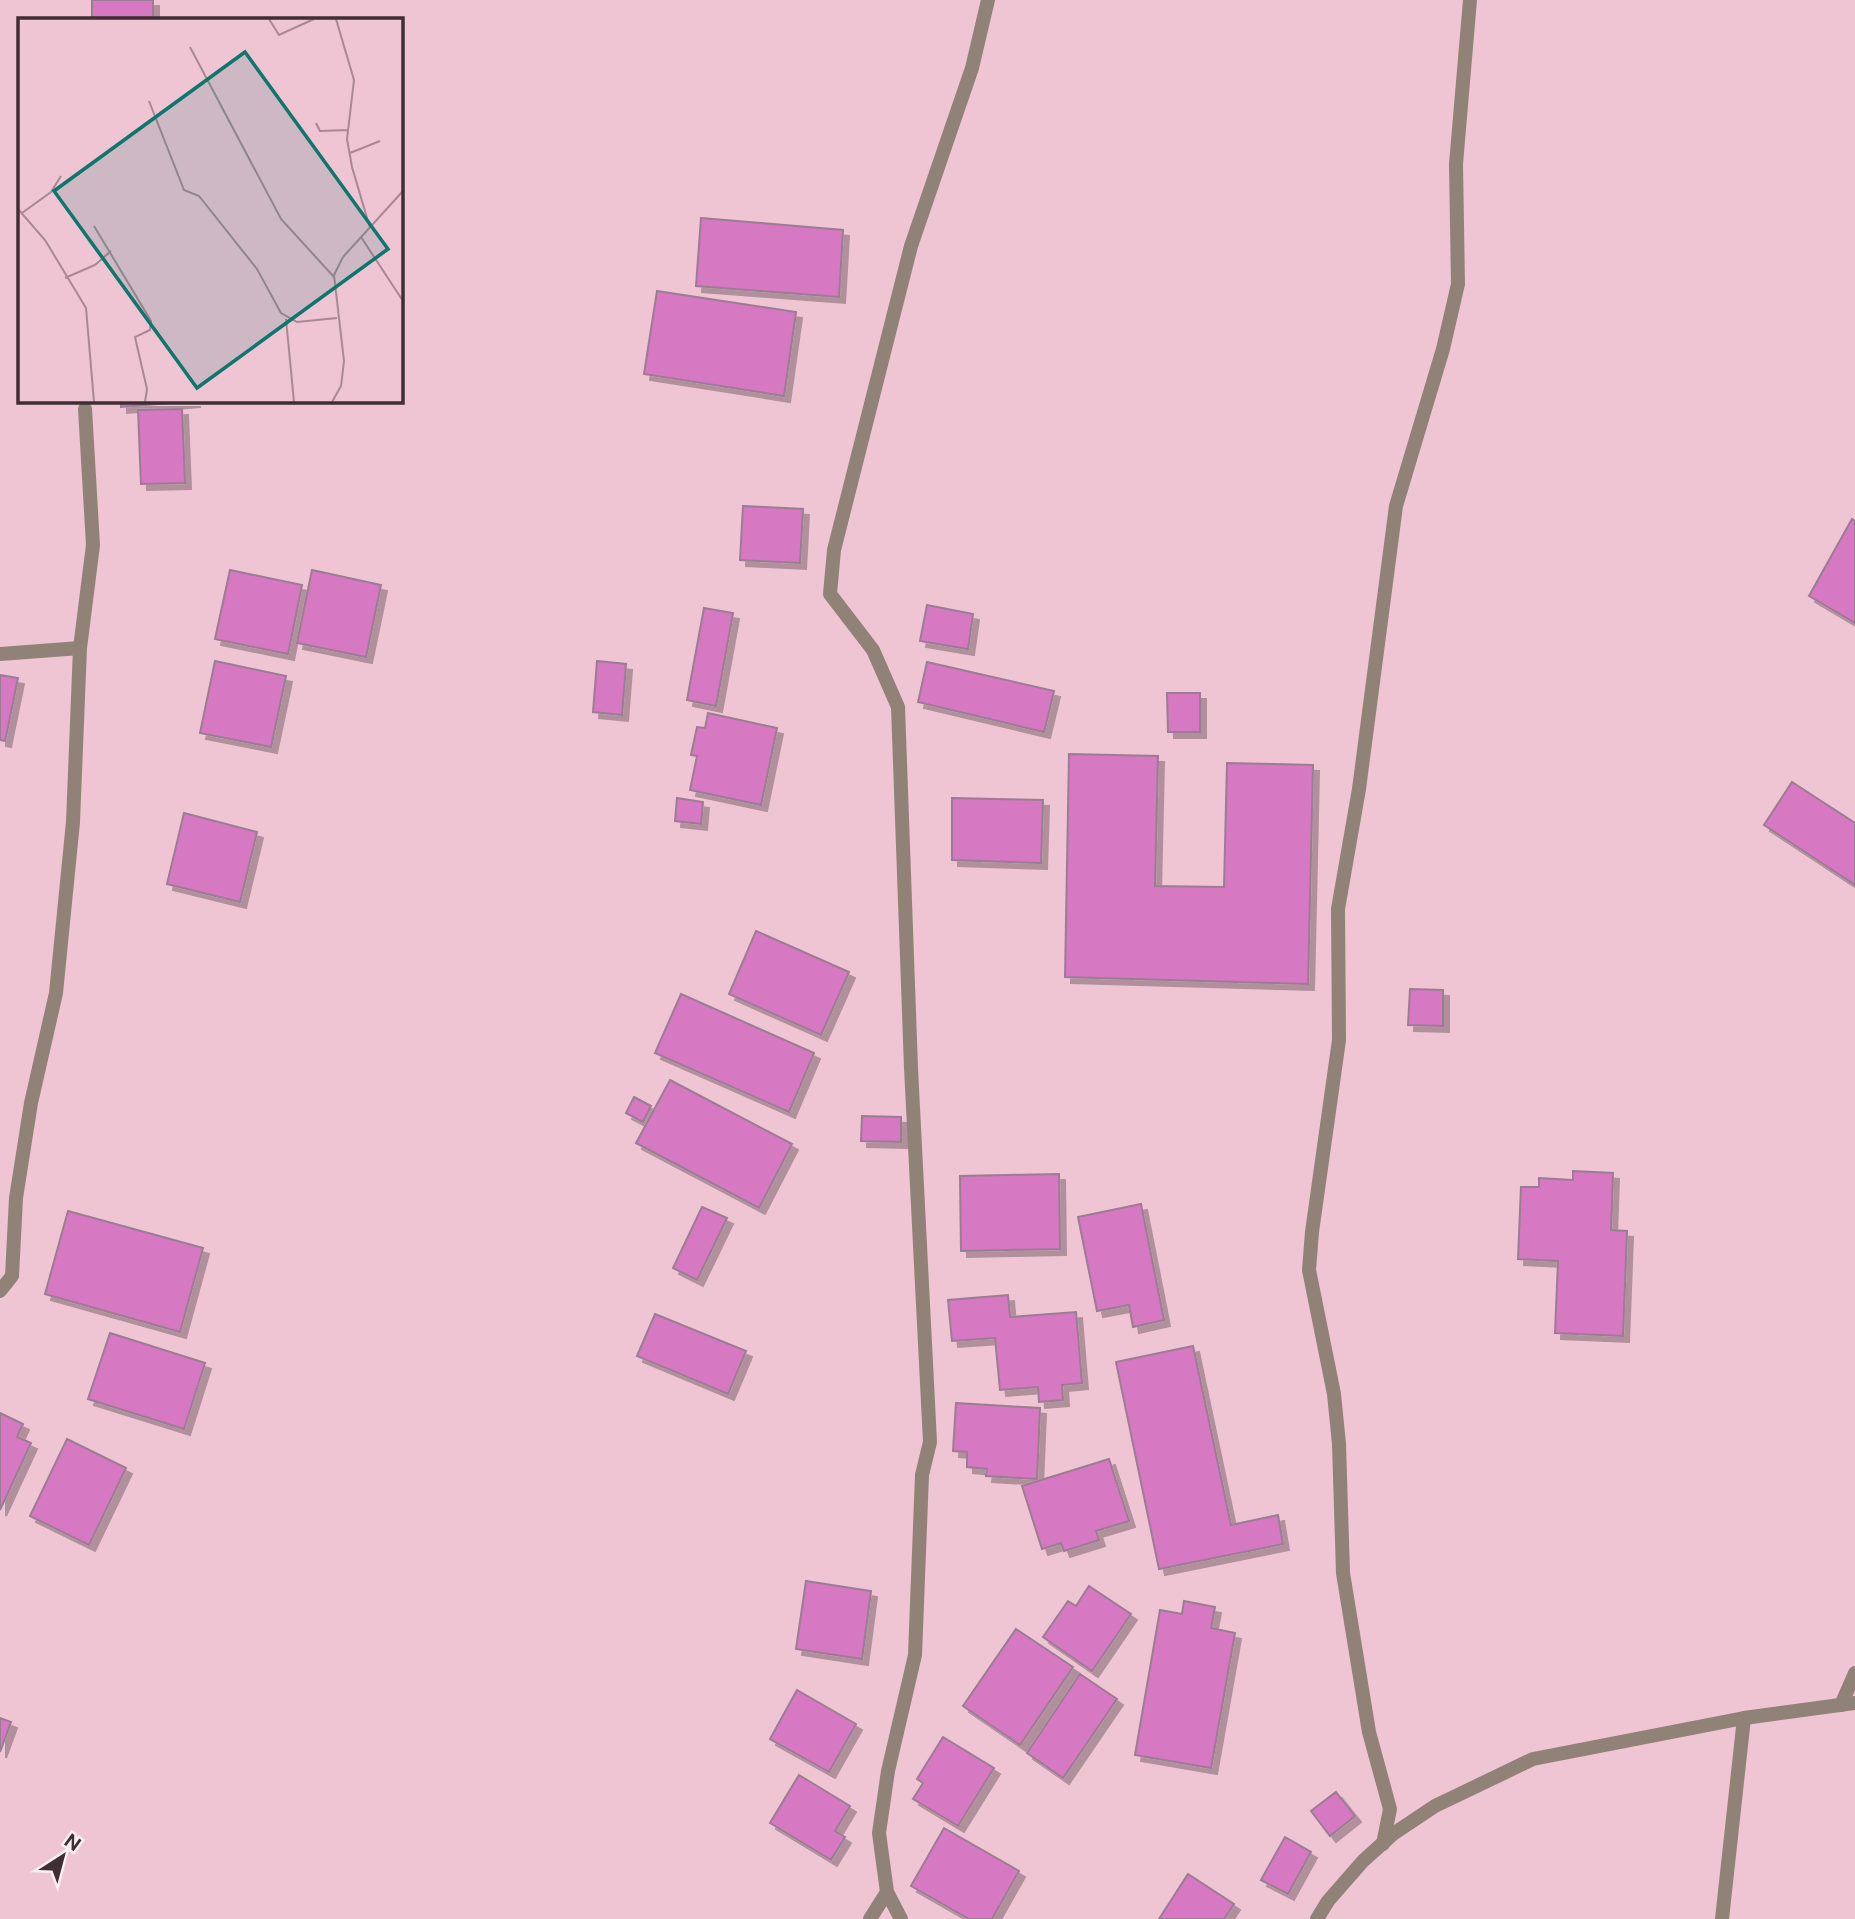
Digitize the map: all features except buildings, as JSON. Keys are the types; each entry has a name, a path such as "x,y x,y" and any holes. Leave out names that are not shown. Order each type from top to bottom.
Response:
{"street":[{"path":"901,1919 887,1892 879,1833 888,1771 915,1655 922,1475 930,1441 912,1081 898,707 873,650 830,593 834,550 911,246 972,68 988,0"},
{"path":"1382,1844 1391,1809 1369,1732 1343,1573 1334,1394 1310,1270 1313,1223 1339,1040 1338,909 1359,789 1396,506 1443,349 1458,284 1456,164 1470,0"},
{"path":"0,1291 12,1276 16,1198 31,1103 55,993 73,822 80,648 93,545 85,409"},
{"path":"0,654 80,648"},
{"path":"1317,1919 1337,1891 1382,1844 1435,1806 1533,1759 1744,1718 1848,1704 1855,1673"},
{"path":"1722,1919 1744,1718"},
{"path":"870,1919 887,1892"}]}
